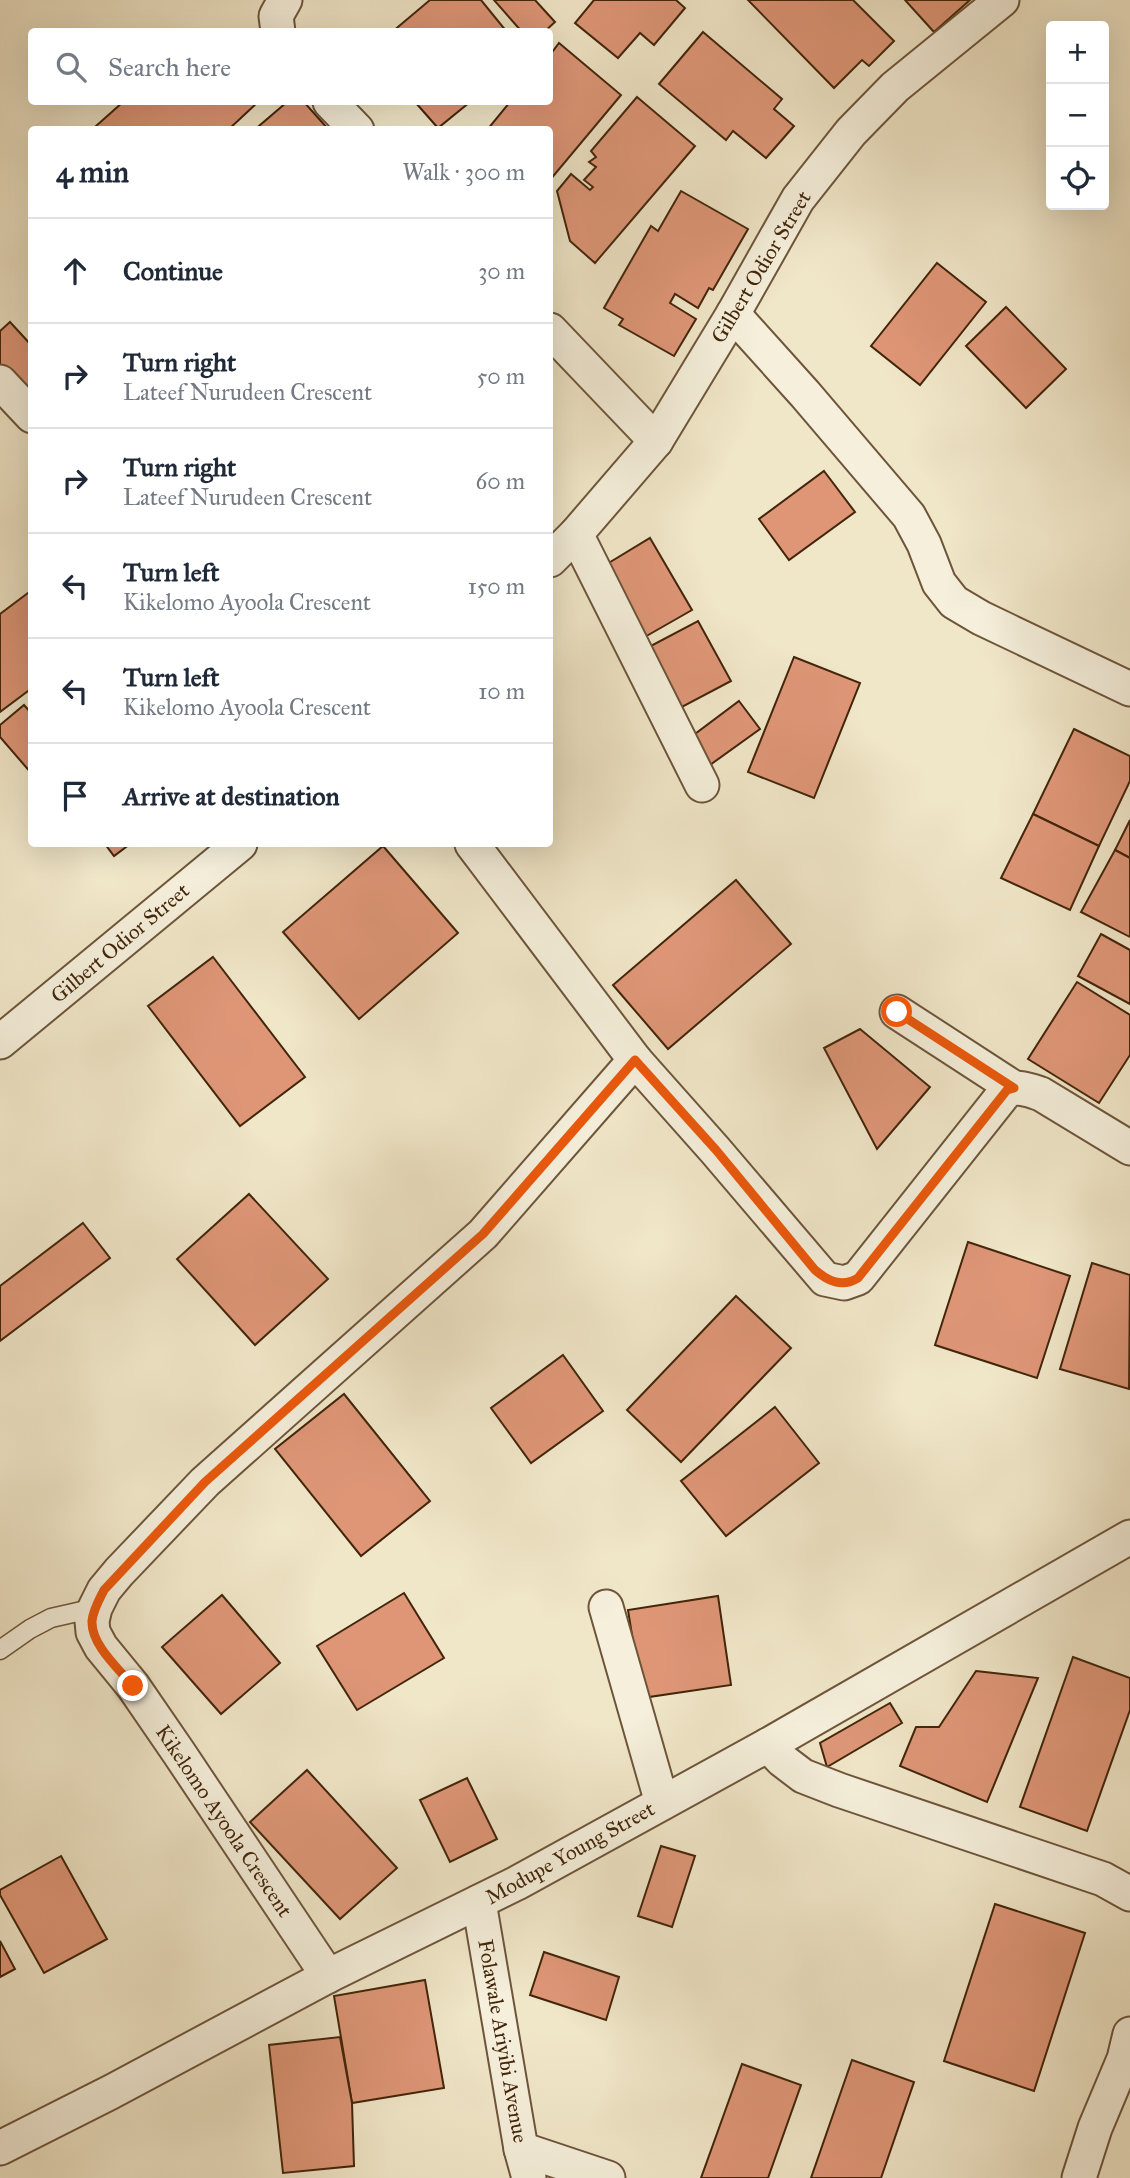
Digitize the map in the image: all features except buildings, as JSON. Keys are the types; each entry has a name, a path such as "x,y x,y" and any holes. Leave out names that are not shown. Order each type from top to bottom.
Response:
{"street":[{"path":"278,28 276,16 285,0"},
{"name":"Gilbert Odior Street","path":"553,557 656,441 733,314 798,199 850,132 895,87 1002,0"},
{"path":"334,105 353,126"},
{"path":"733,314 806,394 909,516 924,544 939,583 954,602 981,618 1130,689"},
{"path":"553,333 656,441"},
{"path":"0,383 28,412"},
{"path":"576,534 702,785"},
{"name":"Gilbert Odior Street","path":"0,1042 236,847"},
{"path":"474,847 635,1060 716,1150 825,1279 839,1283 852,1282 858,1278 1007,1090 1026,1088 1041,1094 1130,1148"},
{"path":"897,1012 1014,1088"},
{"path":"95,1608 104,1590 119,1572 205,1482 483,1234 635,1060"},
{"name":"Modupe Young Street","path":"0,2148 328,1976 479,1902 768,1745 1130,1537"},
{"path":"606,1607 662,1803"},
{"name":"Kikelomo Ayoola Crescent","path":"95,1608 93,1632 101,1647 133,1686 328,1976"},
{"path":"768,1745 803,1776 874,1803 1103,1879 1130,1894"},
{"name":"Folawale Ariyibi Avenue","path":"479,1902 525,2164"},
{"path":"1079,2178 1095,2128 1124,2059 1130,2034"},
{"path":"525,2164 608,2178"}],"lane":[{"path":"0,1650 51,1618 95,1608"}],"route":[{"path":"133,1686 101,1647 93,1632 95,1608 104,1590 205,1482 483,1234 635,1060 716,1150 815,1270 825,1279 839,1283 852,1282 858,1278 1007,1090 1014,1088 897,1012"}]}
